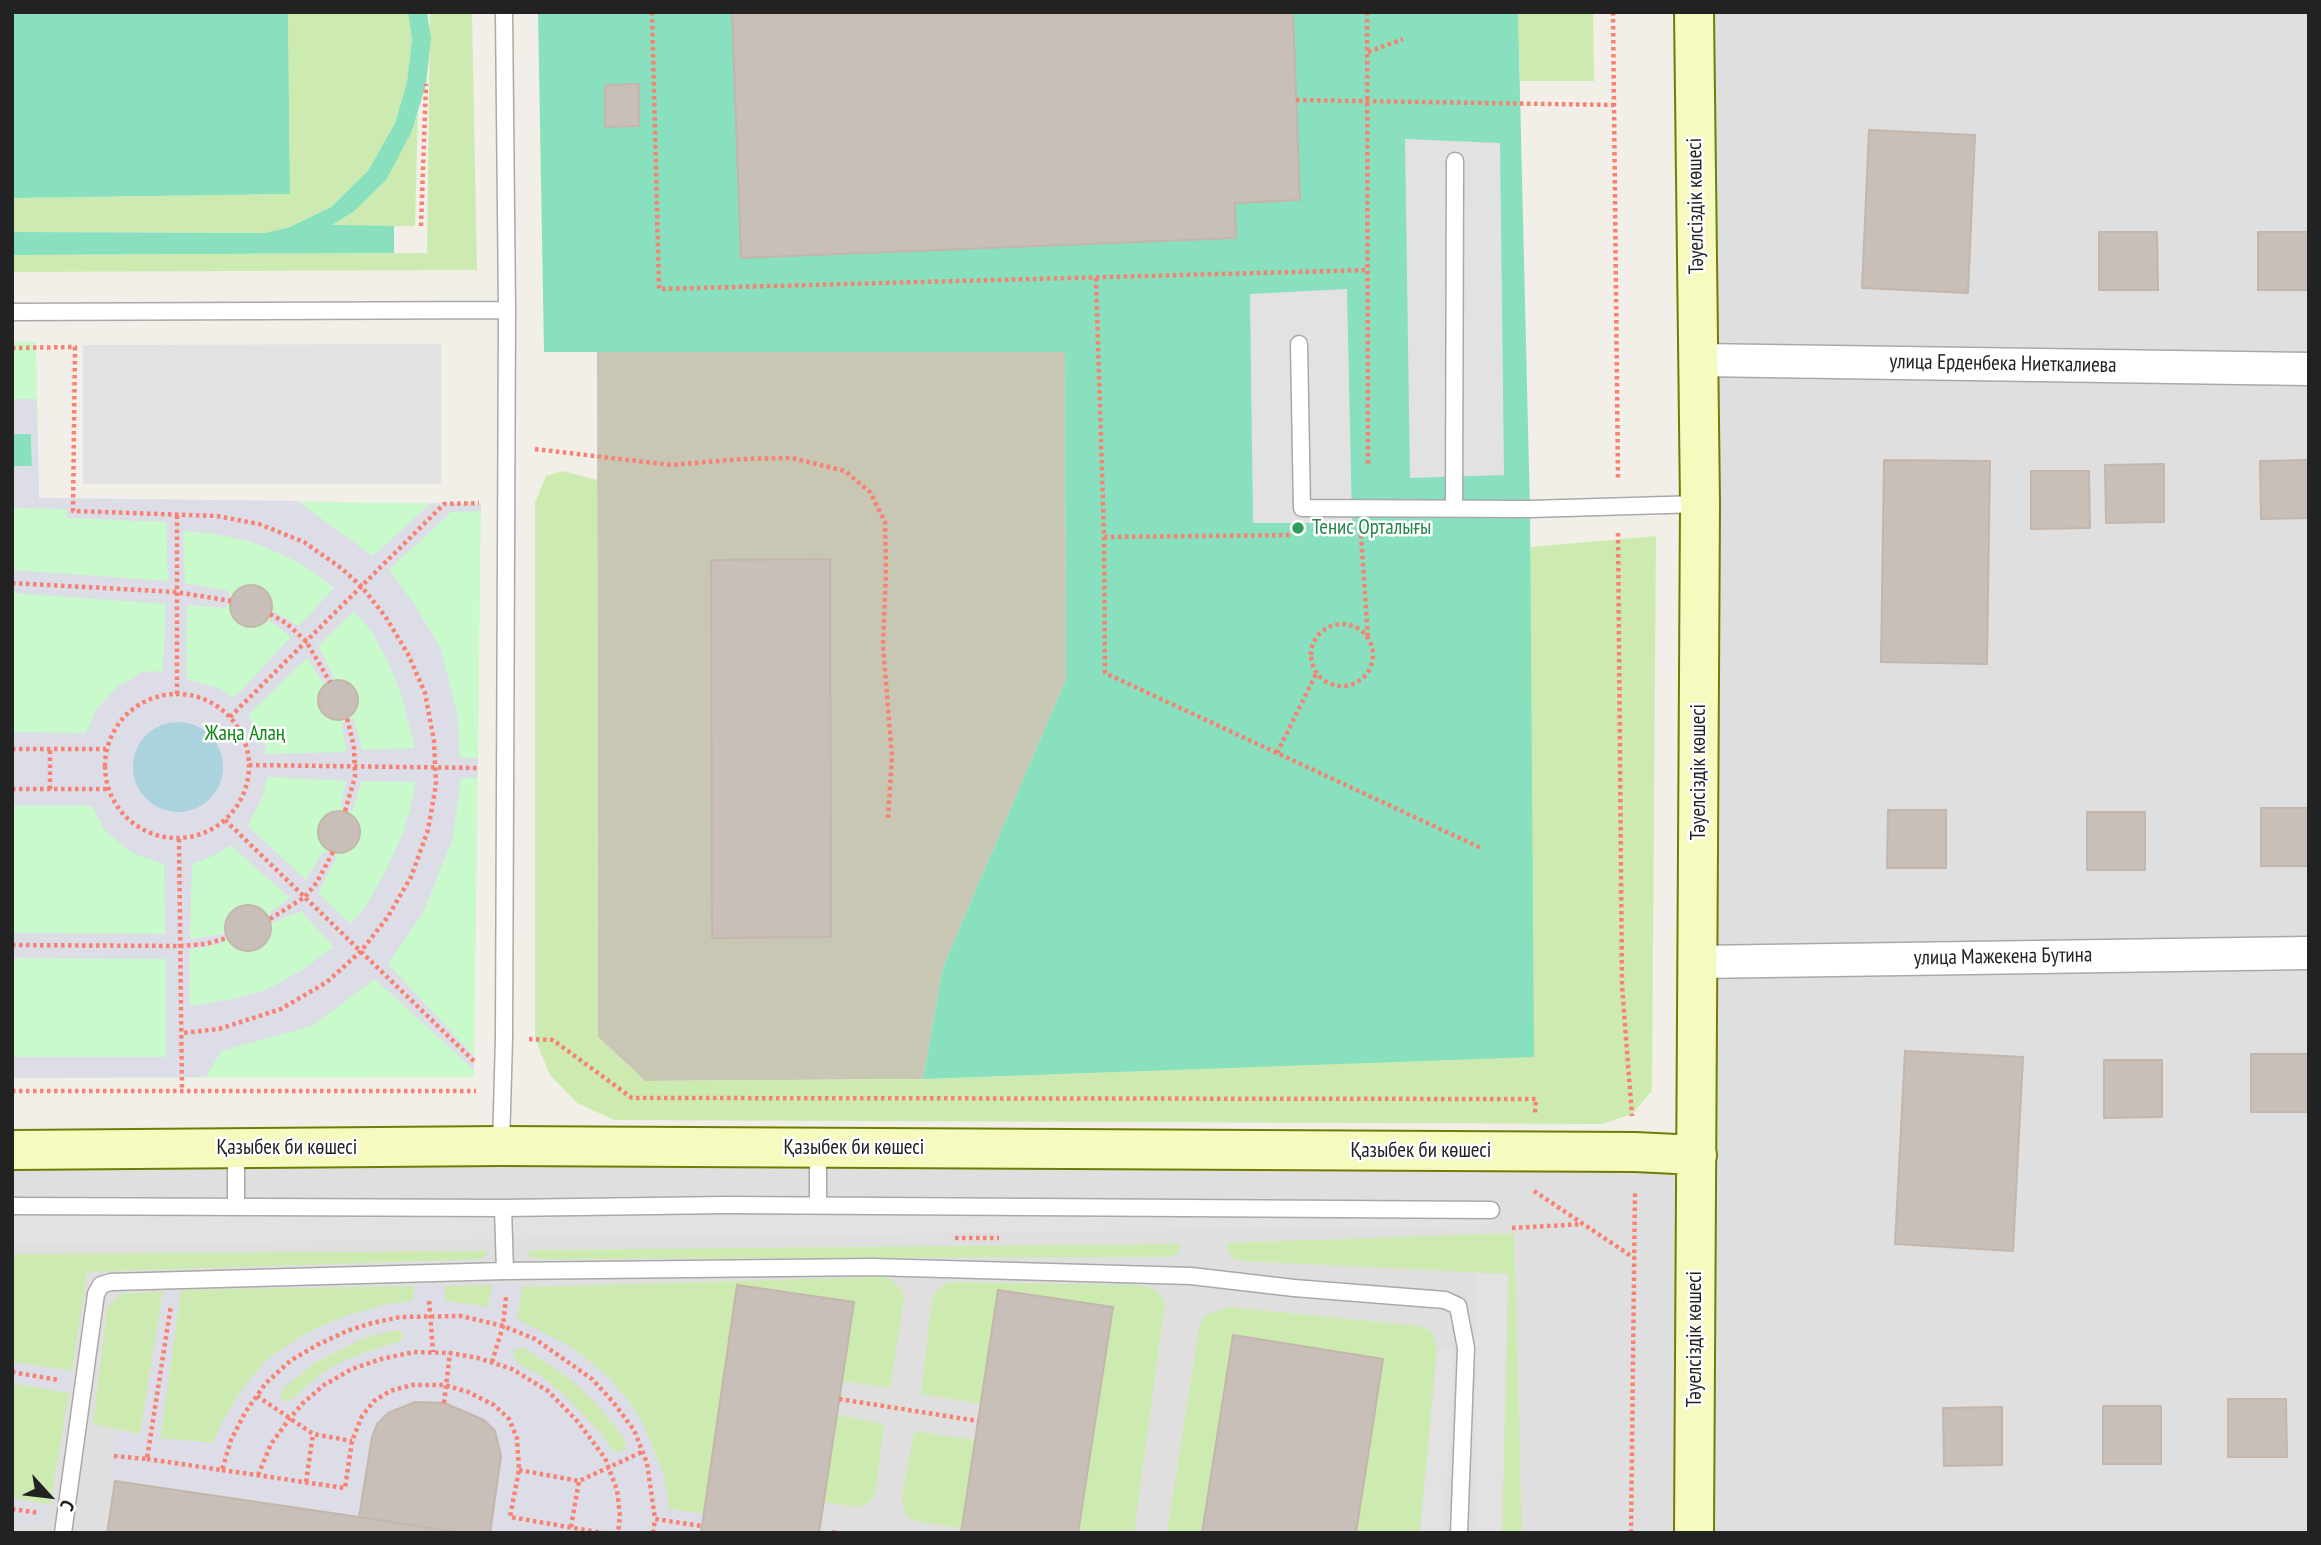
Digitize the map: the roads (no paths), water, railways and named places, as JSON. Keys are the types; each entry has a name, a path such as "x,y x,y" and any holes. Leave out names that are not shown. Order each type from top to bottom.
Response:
{"street":[{"name":"Тәуелсіздік көшесі","path":"1694,12 1700,504 1694,1533"},
{"name":"улица Ерденбека Ниеткалиева","path":"1698,360 2309,369"},
{"name":"улица Мажекена Бутина","path":"1698,962 2309,953"},
{"name":"Қазыбек би көшесі","path":"12,1150 501,1146 1635,1152 1696,1155"}],"lane":[{"path":"501,1146 504,1091 507,310 504,12"},
{"path":"1454,507 1455,161"},
{"path":"12,312 507,310"},
{"path":"1299,344 1302,508 1530,509 1700,504"},
{"path":"236,1148 236,1205"},
{"path":"818,1148 818,1205"},
{"path":"12,1206 503,1208 818,1205 1491,1210"},
{"path":"503,1208 506,1278"},
{"path":"63,1533 96,1294 101,1284 506,1278 873,1267 1178,1276 1374,1296 1446,1300 1458,1306 1466,1348 1459,1533"}],"water":[{"path":"178,722 195,725 210,735 220,750 223,767 220,784 210,799 195,809 178,812 161,809 146,799 136,784 133,767 136,750 146,735 161,725"}],"place":[{"name":"Тенис Орталығы","path":"1298,528"}],"park label":[{"name":"Жаңа Алаң","path":"245,734"}]}
